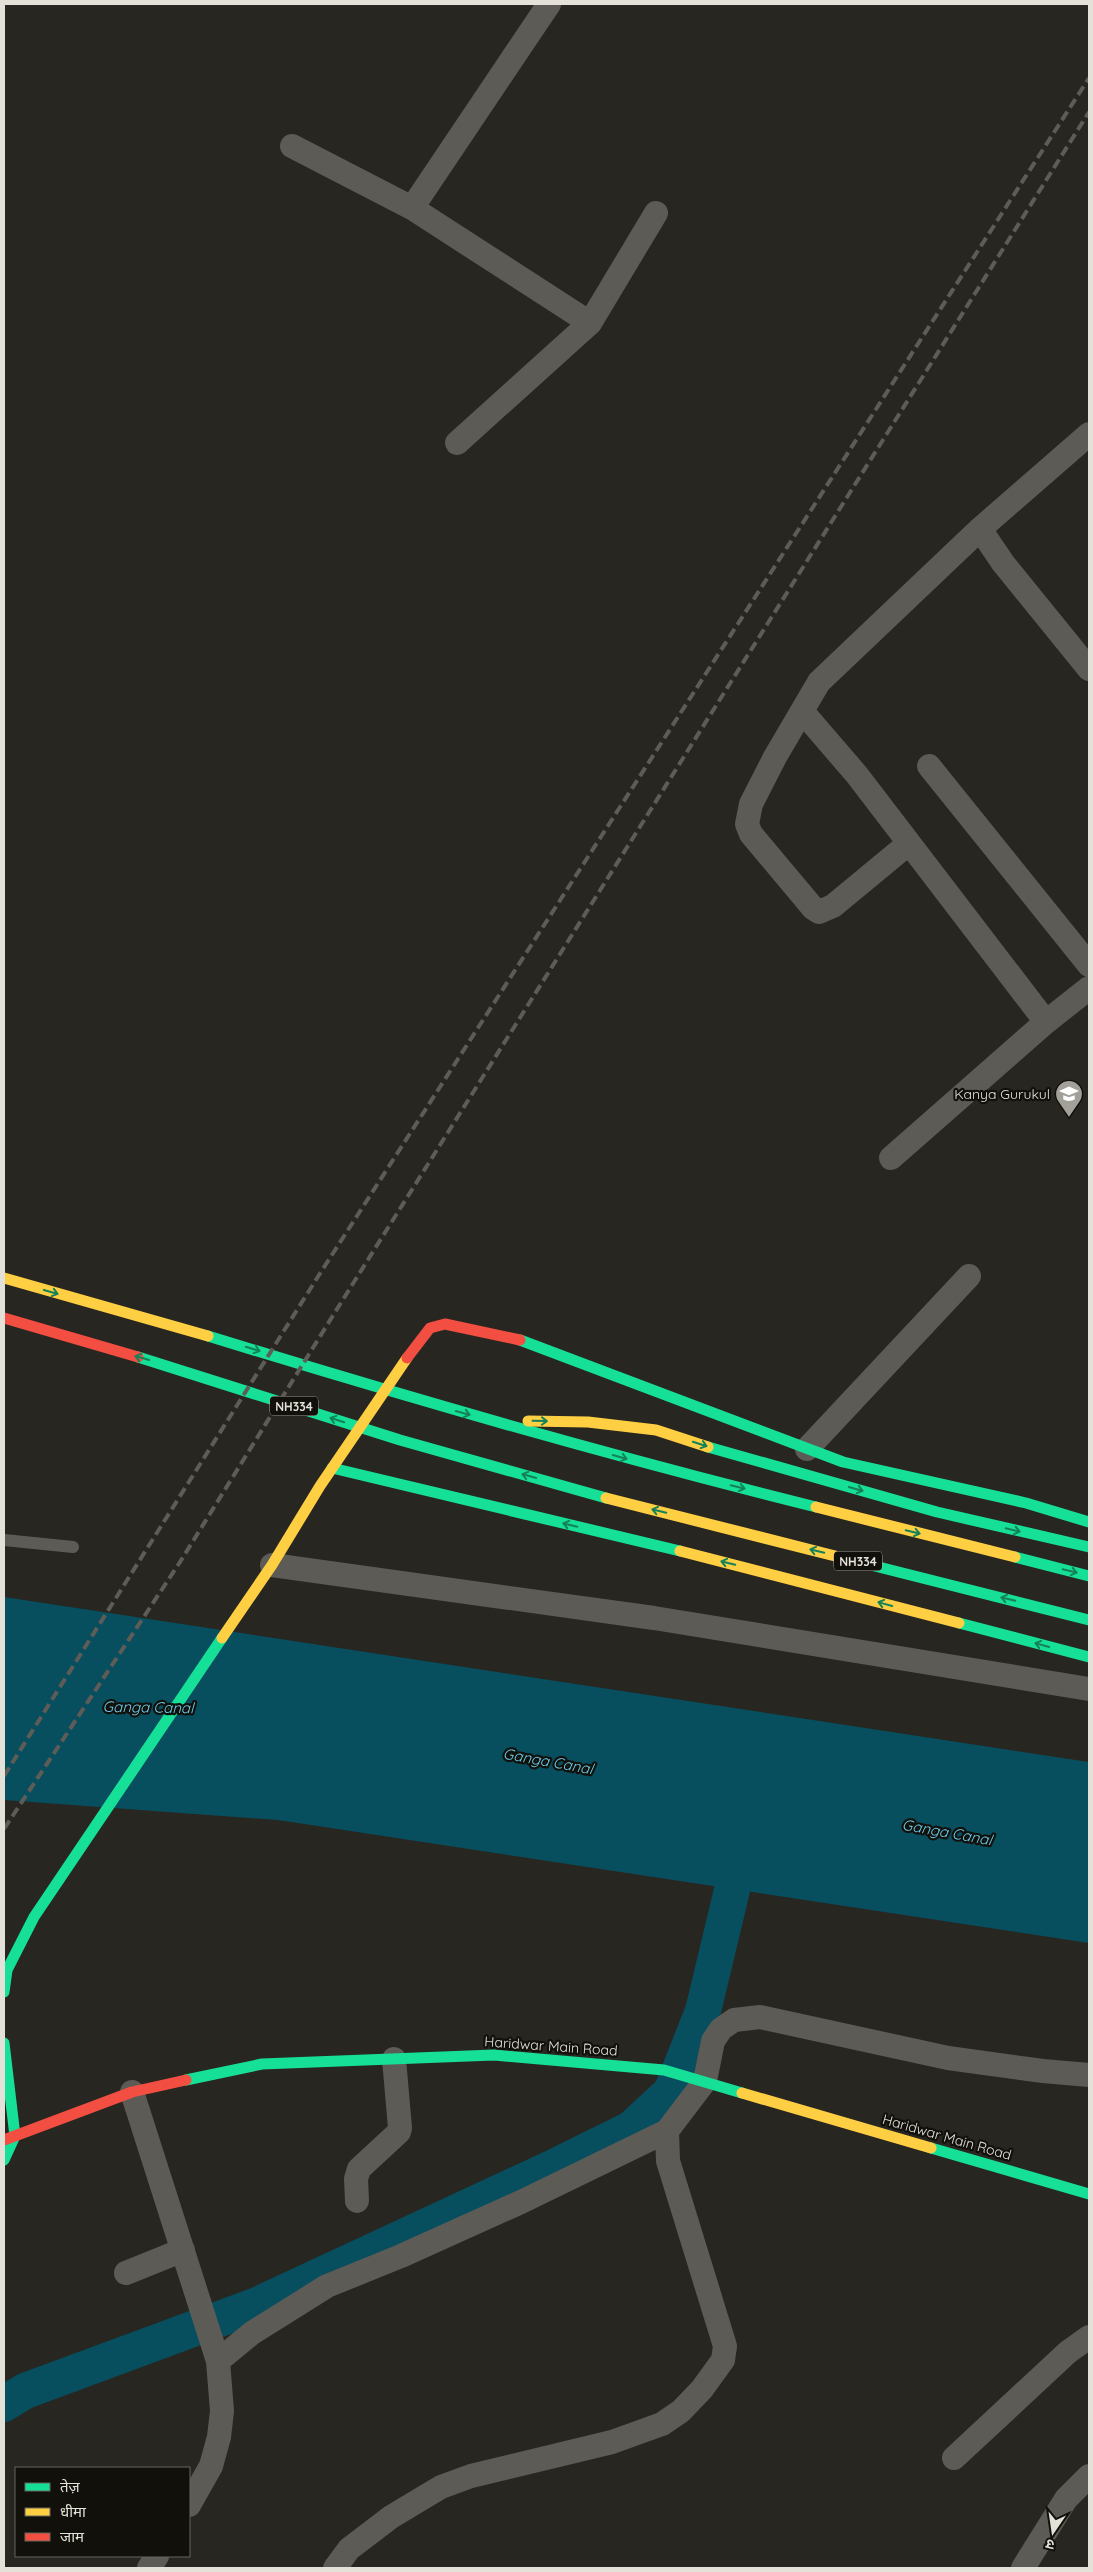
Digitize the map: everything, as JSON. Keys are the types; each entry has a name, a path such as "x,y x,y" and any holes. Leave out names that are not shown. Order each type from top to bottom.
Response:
{"main road":[{"path":"4,1278 206,1335 416,1400 640,1463 1089,1576"},
{"name":"NH334","path":"4,1318 189,1372 400,1440 627,1504 1089,1620"},
{"path":"4,1992 7,1970 34,1917 266,1573 332,1468 417,1342 430,1328 445,1324 530,1342 842,1462 1026,1503 1089,1522"},
{"path":"491,1421 588,1422 656,1430 728,1454 937,1512 1089,1548"},
{"path":"332,1468 758,1570 1089,1657"},
{"path":"4,2043 9,2138 4,2160"},
{"name":"Haridwar Main Road","path":"9,2138 132,2092 262,2064 494,2055 664,2070 1089,2194"}],"street":[{"path":"412,208 549,4"},
{"path":"292,146 412,208 590,323"},
{"path":"457,443 590,323 656,213"},
{"path":"908,844 825,911 819,912 785,878 751,834 747,824 748,815 751,804 775,757 819,682 980,529 1089,434"},
{"path":"980,529 1003,563 1089,669"},
{"path":"802,711 857,775 1046,1022"},
{"path":"929,766 1089,965"},
{"path":"891,1158 1046,1022 1089,988"},
{"path":"807,1448 969,1276"},
{"path":"266,1573 654,1618 1089,1689"},
{"path":"212,2341 252,2333 327,2286 402,2256 504,2210 666,2131 700,2080 713,2041 721,2029 734,2020 760,2017 948,2058 1043,2071 1089,2075"},
{"path":"357,2201 356,2180 359,2168 400,2128 394,2059"},
{"path":"132,2092 212,2341 222,2411 219,2437 211,2466 190,2503"},
{"path":"334,2568 349,2549 377,2528 441,2487 471,2476 612,2442 662,2424 681,2411 702,2389 723,2360 725,2346 668,2161 666,2131"},
{"path":"126,2273 182,2250"},
{"path":"954,2458 1068,2352 1089,2337"},
{"path":"1023,2568 1066,2499 1089,2476"},
{"path":"148,2568 155,2557"}],"lane":[{"path":"4,1540 73,1547"}],"water":[{"name":"Ganga Canal","path":"4,1597 1089,1762 1089,1943 278,1820 4,1800"}],"waterway":[{"path":"4,2404 25,2391 255,2306 554,2167 631,2129 671,2092 703,2011 744,1840"}],"railway":[{"path":"4,1776 319,1275 1089,78"},
{"path":"4,1829 180,1562 1089,112"}],"traffic: fast":[{"path":"208,1336 510,1426 816,1507"},
{"path":"520,1340 843,1462 1026,1503 1089,1522"},
{"path":"138,1357 400,1440 606,1498"},
{"path":"708,1447 937,1512 1089,1547"},
{"path":"332,1468 680,1551"},
{"path":"1015,1557 1089,1576"},
{"path":"843,1558 1089,1620"},
{"path":"959,1623 1089,1657"},
{"path":"4,1992 7,1970 34,1917 222,1638"},
{"path":"4,2043 15,2136 4,2160"},
{"path":"186,2080 262,2064 494,2055 664,2070 742,2093"},
{"path":"931,2148 1089,2194"}],"traffic: slow":[{"path":"4,1278 208,1336"},
{"path":"222,1638 272,1565 320,1486 407,1358"},
{"path":"528,1421 588,1422 656,1430 708,1447"},
{"path":"606,1498 843,1558"},
{"path":"816,1507 1015,1557"},
{"path":"680,1551 959,1623"},
{"path":"742,2093 931,2148"}],"traffic: jam":[{"path":"4,1318 138,1357"},
{"path":"407,1358 430,1328 445,1324 520,1340"},
{"path":"4,2140 132,2092 186,2080"}],"place":[{"name":"Kanya Gurukul","path":"1069,1118"}]}
